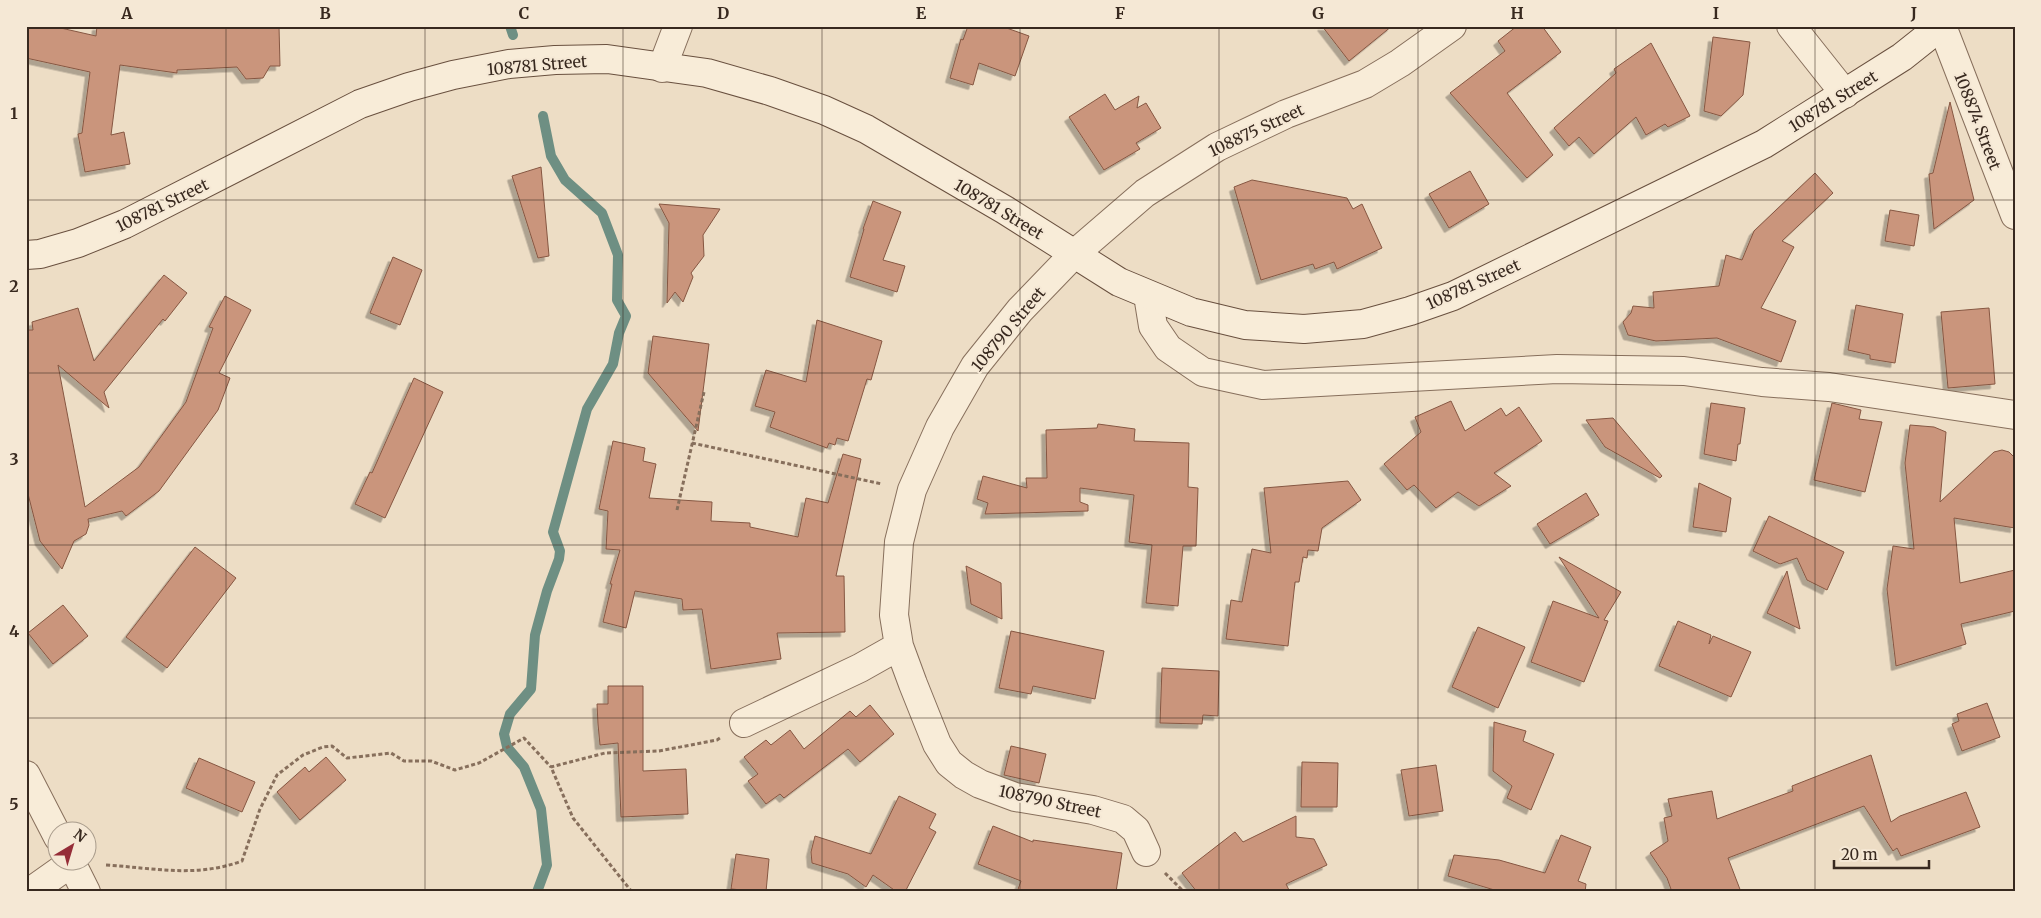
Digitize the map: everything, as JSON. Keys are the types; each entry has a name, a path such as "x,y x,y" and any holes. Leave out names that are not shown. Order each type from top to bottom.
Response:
{"street":[{"path":"662,68 678,26"},
{"name":"108875 Street","path":"1074,255 1145,193 1217,147 1286,114 1365,84 1400,63 1452,26"},
{"path":"1790,26 1845,94"},
{"name":"108781 Street","path":"26,256 78,243 125,224 360,104 410,87 453,75 509,64 555,60 607,60 708,73 770,91 824,110 866,129 1004,210 1119,282 1191,312 1245,325 1304,329 1363,324 1410,311 1453,296 1764,144 1902,57 1941,26"},
{"name":"108874 Street","path":"1941,26 2015,215"},
{"name":"108790 Street","path":"1074,255 1020,310 975,366 940,427 912,490 899,542 894,615 899,646 937,744 949,763 964,775 980,784 1015,797 1093,810 1123,819 1136,830 1146,852"},
{"path":"1148,295 1153,326 1168,348 1203,372 1263,385 1557,369 1684,371 1762,382 1829,387 2015,415"},
{"path":"744,723 860,668 899,646"},
{"path":"26,775 50,820"},
{"path":"30,892 59,870"},
{"path":"74,870 86,892"}],"path":[{"path":"677,510 704,392"},
{"path":"692,444 912,490"},
{"path":"551,767 605,754 659,751 717,740 732,727 744,723"},
{"path":"98,864 190,872 222,868 242,861 260,809 277,775 304,755 324,747 332,746 347,758 391,753 404,761 431,761 455,770 479,763 524,738 551,767 573,818 632,892"}],"building":[{"path":"26,26 52,26 96,36 97,26 279,26 280,66 270,66 263,78 246,79 237,67 177,70 177,73 120,65 111,135 124,132 130,164 85,172 78,134 82,133 90,72 26,58"},
{"path":"968,26 1001,26 1029,36 1015,76 979,63 973,85 950,78 961,39 963,40"},
{"path":"1322,26 1392,26 1349,61"},
{"path":"1517,26 1542,26 1561,52 1507,93 1553,155 1527,178 1450,93 1505,51 1498,41"},
{"path":"1713,37 1750,42 1743,95 1721,116 1704,111"},
{"path":"1651,43 1690,116 1668,127 1665,124 1646,135 1636,117 1594,154 1579,137 1569,146 1554,128 1616,73 1614,69"},
{"path":"1105,94 1115,110 1139,96 1137,108 1146,103 1161,128 1136,143 1140,149 1104,170 1069,117"},
{"path":"1950,102 1974,200 1934,229 1929,174 1933,173"},
{"path":"541,167 549,256 538,258 512,176"},
{"path":"1470,171 1489,204 1449,228 1429,194"},
{"path":"1815,173 1833,193 1782,241 1794,247 1761,308 1796,321 1781,362 1717,338 1656,341 1628,335 1623,322 1631,313 1633,306 1654,308 1653,292 1719,286 1726,255 1742,260 1754,231"},
{"path":"1252,180 1347,198 1353,209 1362,204 1382,248 1337,269 1334,262 1315,269 1313,264 1261,280 1234,187"},
{"path":"873,201 901,212 883,260 905,266 897,292 850,277"},
{"path":"659,204 720,209 703,235 704,256 691,273 693,277 683,302 675,292 667,303 669,223"},
{"path":"1890,210 1919,215 1914,246 1885,241"},
{"path":"393,257 422,270 400,325 370,313"},
{"path":"164,275 187,293 165,321 163,319 104,392 109,408 58,365 85,507 139,467 186,402 213,328 209,327 225,296 251,310 219,373 230,378 218,410 159,491 126,516 122,511 88,519 89,525 86,534 74,541 62,569 40,541 26,486 26,330 33,330 32,322 78,308 94,361"},
{"path":"1856,305 1903,314 1895,363 1870,359 1870,355 1848,350"},
{"path":"1989,308 1995,384 1948,388 1941,312"},
{"path":"817,320 882,341 871,380 867,379 848,441 837,438 835,445 829,443 827,448 770,427 775,412 755,406 766,370 806,382"},
{"path":"653,336 709,344 698,431 648,373"},
{"path":"414,378 443,392 385,518 355,504 370,472 372,473"},
{"path":"1451,401 1465,431 1501,408 1506,416 1519,407 1542,441 1494,473 1511,486 1479,506 1458,492 1436,508 1414,485 1407,490 1384,464 1421,432 1415,417"},
{"path":"1711,403 1745,408 1736,461 1704,454"},
{"path":"1832,403 1861,410 1859,419 1882,422 1865,492 1814,480"},
{"path":"1613,418 1662,476 1660,478 1605,447 1586,420"},
{"path":"1098,424 1135,429 1134,441 1189,443 1188,487 1198,488 1196,546 1183,546 1178,606 1146,603 1152,545 1129,542 1134,495 1080,488 1080,502 1088,505 1088,511 985,514 988,503 977,499 983,476 1027,488 1026,478 1047,478 1046,430 1097,428"},
{"path":"1910,425 1934,427 1946,432 1940,502 1994,452 2002,450 2009,452 2015,458 2015,528 1954,518 1960,583 2015,570 2015,611 1961,624 1966,644 1896,666 1887,589 1893,546 1914,549 1905,463"},
{"path":"613,441 645,448 643,461 656,464 649,498 712,502 711,521 750,523 750,527 798,537 806,498 828,503 843,454 861,459 836,576 844,576 845,632 777,633 781,659 711,669 702,609 683,610 682,599 635,591 626,628 603,622 612,584 610,584 620,550 606,549 608,511 599,509"},
{"path":"1348,481 1361,500 1322,528 1318,551 1308,550 1307,558 1303,557 1299,582 1295,582 1288,646 1226,639 1231,600 1242,602 1252,549 1271,553 1264,488"},
{"path":"1699,483 1731,498 1726,532 1693,527"},
{"path":"1586,493 1599,515 1550,544 1537,524"},
{"path":"1769,516 1844,552 1827,590 1807,580 1797,558 1780,564 1753,551"},
{"path":"195,547 236,578 167,668 126,637"},
{"path":"1559,557 1621,592 1604,620 1608,621 1584,682 1531,662 1553,601 1599,618"},
{"path":"966,566 1001,583 1002,619 971,604"},
{"path":"1787,571 1800,629 1767,613"},
{"path":"63,605 88,636 53,664 28,633"},
{"path":"1678,621 1711,635 1709,644 1713,636 1751,652 1731,697 1659,666"},
{"path":"1478,627 1525,647 1498,708 1452,687"},
{"path":"1011,631 1104,651 1095,699 1033,686 1031,694 999,688"},
{"path":"1162,668 1219,671 1218,716 1203,715 1202,724 1160,723"},
{"path":"608,686 643,686 643,771 686,769 688,814 621,817 618,743 600,745 597,704 608,704"},
{"path":"1987,703 2000,737 1962,751 1952,724 1959,721 1957,714"},
{"path":"870,705 894,734 860,762 848,749 784,798 780,794 766,804 748,781 758,774 744,757 766,740 771,745 790,730 804,749 850,711 856,717"},
{"path":"1494,722 1526,731 1523,741 1554,754 1531,810 1507,798 1512,786 1493,771"},
{"path":"1011,746 1046,754 1039,783 1004,775"},
{"path":"1871,755 1891,822 1900,816 1966,792 1980,827 1901,856 1897,848 1893,851 1864,806 1728,858 1741,892 1672,892 1667,878 1650,853 1668,841 1664,818 1672,816 1668,799 1712,791 1717,819 1793,791 1792,786"},
{"path":"326,757 346,780 300,820 277,792 305,767 309,772"},
{"path":"199,758 255,782 242,812 186,788"},
{"path":"1302,762 1338,763 1337,807 1301,807"},
{"path":"1436,765 1443,811 1409,816 1401,770"},
{"path":"899,796 936,814 929,828 936,832 905,892 897,892 873,875 866,887 848,874 812,863 811,852 815,836 871,854"},
{"path":"1296,816 1296,837 1314,839 1327,865 1286,884 1290,892 1197,892 1182,873 1235,832 1243,842"},
{"path":"993,826 1033,842 1033,840 1122,853 1116,892 1017,892 1021,881 978,864"},
{"path":"1561,835 1591,847 1578,881 1586,884 1585,892 1501,892 1448,876 1454,855 1499,860 1545,873"},
{"path":"736,854 769,859 766,892 731,889"}],"waterway":[{"path":"510,26 513,35"},
{"path":"537,892 547,865 541,809 524,767 507,747 504,734 510,714 531,689 535,635 547,591 559,559 560,551 553,532 587,409 613,364 619,333 626,316 617,300 618,255 602,213 565,180 551,156 543,116"}]}
